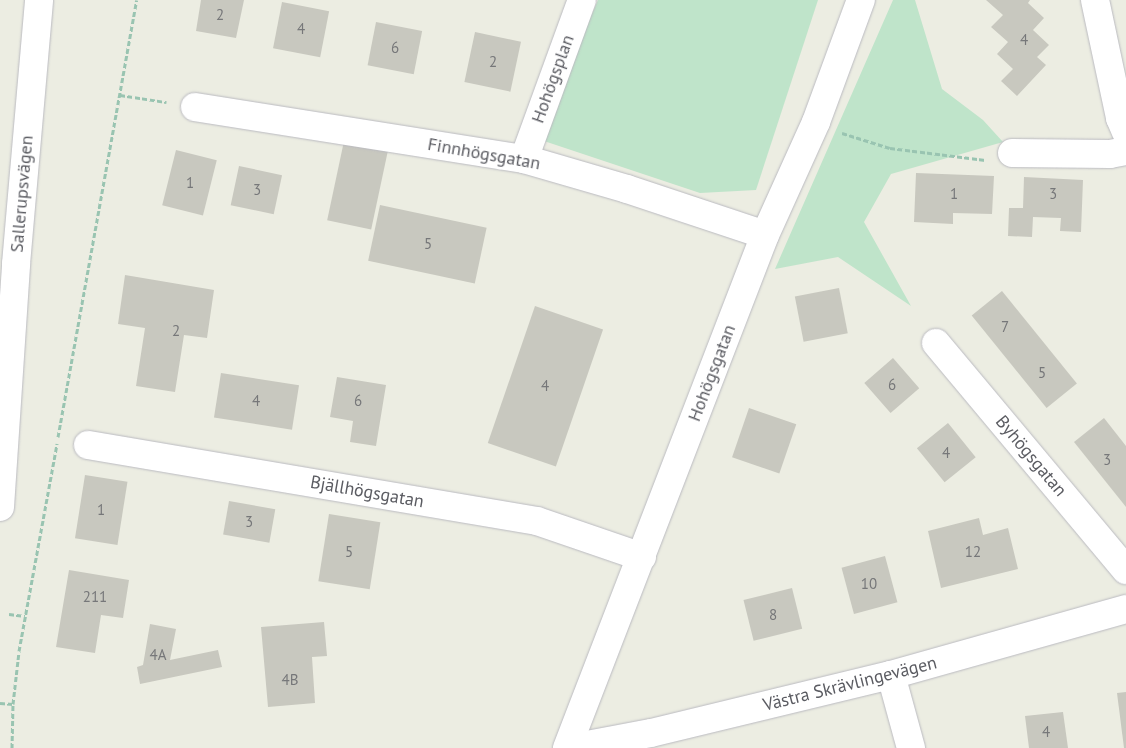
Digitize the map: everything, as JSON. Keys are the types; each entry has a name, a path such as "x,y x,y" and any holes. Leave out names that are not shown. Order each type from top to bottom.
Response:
{"street":[{"name":"Sallerupsvägen","path":"0,508 16,264 40,0"},
{"name":"Hohögsplan","path":"524,159 582,0"},
{"name":"Hohögsgatan","path":"566,748 642,557 765,235 816,122 861,0"},
{"path":"1095,0 1120,118 1126,132"},
{"name":"Finnhögsgatan","path":"195,107 524,159 627,189 765,235"},
{"path":"1012,153 1110,154 1126,151"},
{"name":"Byhögsgatan","path":"936,343 1126,570"},
{"name":"Bjällhögsgatan","path":"88,445 537,521 642,557"},
{"name":"Västra Skrävlingevägen","path":"571,748 651,734 891,675 1126,609"},
{"path":"891,675 911,748"}],"path":[{"path":"12,748 13,704 25,616 137,0"},
{"path":"120,95 195,107"},
{"path":"816,122 860,141 898,149 978,161 1012,153"},
{"path":"9,614 25,616"},
{"path":"0,703 13,704"}],"green space":[{"path":"598,0 818,0 756,190 700,193 538,139"},
{"path":"893,0 915,0 942,89 983,120 1003,142 891,174 864,222 911,306 838,257 775,269"}],"building":[{"path":"201,0 244,0 236,38 196,31"},
{"path":"986,0 1030,0 1028,3 1044,18 1033,30 1049,45 1037,57 1046,65 1017,96 1001,81 1013,69 997,54 1008,42 991,27 1003,15"},
{"path":"282,2 329,11 320,57 273,48"},
{"path":"376,22 422,31 414,74 368,65"},
{"path":"475,32 521,42 510,92 464,82"},
{"path":"344,141 388,150 371,230 327,220"},
{"path":"176,150 217,160 203,215 162,205"},
{"path":"239,166 282,175 274,214 231,205"},
{"path":"916,173 994,176 992,214 953,213 953,224 914,222"},
{"path":"1024,177 1083,180 1081,232 1060,231 1061,218 1033,217 1032,237 1008,236 1009,208 1023,208"},
{"path":"380,205 487,228 475,283 368,261"},
{"path":"125,275 214,290 207,338 184,335 175,392 136,386 145,328 118,324"},
{"path":"839,288 848,333 804,342 795,297"},
{"path":"1002,291 1077,383 1047,408 972,316"},
{"path":"535,306 603,329 556,467 488,443"},
{"path":"893,358 919,388 891,413 864,383"},
{"path":"221,373 299,385 292,430 214,417"},
{"path":"337,377 386,385 376,446 350,442 353,421 330,417"},
{"path":"749,408 796,424 779,473 732,457"},
{"path":"1104,418 1126,446 1126,507 1074,442"},
{"path":"948,423 976,457 945,482 917,448"},
{"path":"85,475 127,482 117,545 75,538"},
{"path":"229,501 275,509 269,543 223,534"},
{"path":"329,514 380,522 370,589 318,581"},
{"path":"979,518 983,535 1008,528 1018,569 941,588 928,531"},
{"path":"885,556 897,602 854,614 842,568"},
{"path":"69,570 129,580 123,618 101,615 95,653 56,647"},
{"path":"792,588 802,629 754,641 743,600"},
{"path":"324,622 327,656 312,657 315,703 268,707 261,627"},
{"path":"150,624 176,629 170,660 218,650 222,667 140,684 137,667 143,665"},
{"path":"1126,692 1126,748 1124,748 1117,693"},
{"path":"1063,712 1068,748 1029,748 1025,716"}]}
